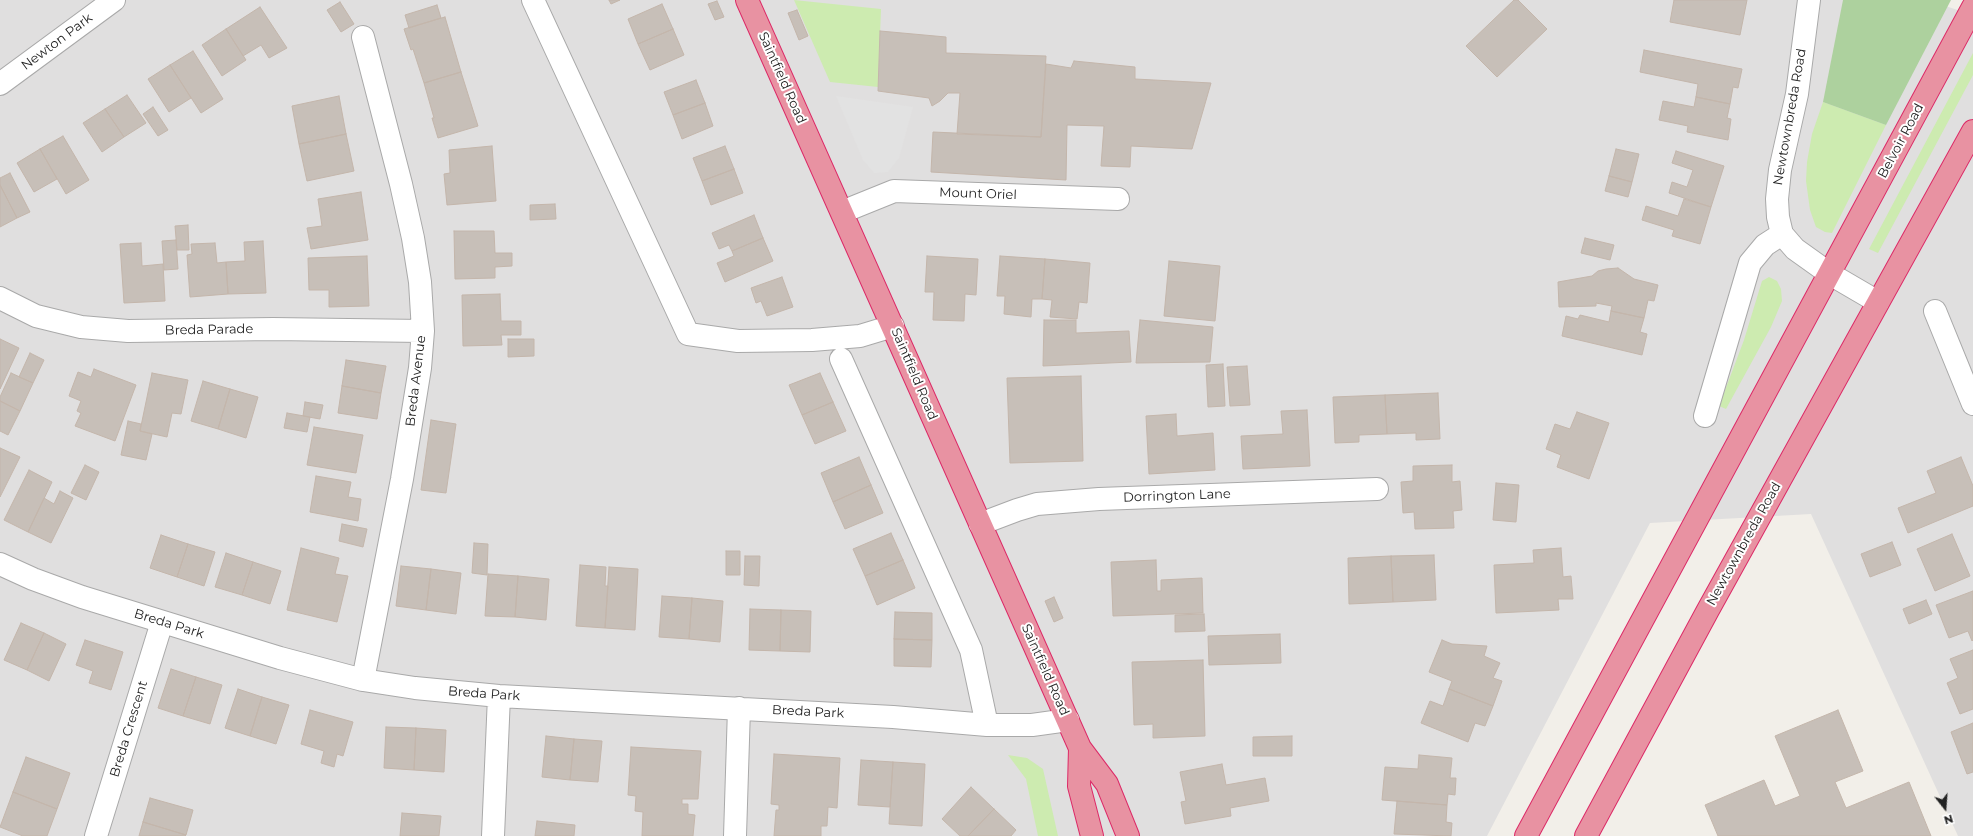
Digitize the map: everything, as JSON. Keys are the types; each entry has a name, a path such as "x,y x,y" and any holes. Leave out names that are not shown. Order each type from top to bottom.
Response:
{"highway":[{"name":"Saintfield Road","path":"747,0 1080,748 1107,784 1128,836"},
{"name":"Belvoir Road","path":"1830,274 1973,7"},
{"path":"1878,302 1973,131"},
{"path":"1526,836 1830,274"},
{"name":"Newtownbreda Road","path":"1586,836 1708,610 1878,302"},
{"name":"Saintfield Road","path":"1080,748 1079,786 1092,836"}],"street":[{"name":"Newton Park","path":"0,84 114,0"},
{"path":"533,0 688,334 738,341 812,340 860,336 893,326"},
{"name":"Newtownbreda Road","path":"1809,0 1797,94 1780,170 1777,192 1778,217 1782,234 1795,249 1830,274 1878,302"},
{"name":"Breda Avenue","path":"363,37 401,184 413,238 420,282 423,331 420,368 402,479 363,680"},
{"name":"Mount Oriel","path":"842,212 894,191 1118,199"},
{"path":"1705,416 1750,263 1765,245 1782,234"},
{"name":"Breda Parade","path":"0,298 36,316 82,327 128,331 273,329 423,331"},
{"path":"1935,311 1973,404"},
{"path":"841,358 971,650 987,725"},
{"name":"Dorrington Lane","path":"980,524 1036,504 1099,499 1377,489"},
{"name":"Breda Park","path":"0,564 32,579 82,597 280,658 363,680 414,688 499,696 893,717 987,725 1032,725 1068,720"},
{"name":"Breda Crescent","path":"96,836 162,622"},
{"path":"493,836 499,696"},
{"path":"735,836 740,708"}],"shaded area":[{"path":"0,0 1927,0 1973,15 1973,836 1958,836 1811,514 1650,523 1487,836 0,836"},
{"path":"836,96 913,107 899,158 888,172 874,173 863,160"}],"green space":[{"path":"794,0 881,9 878,87 830,82"},
{"path":"1843,0 1951,0 1886,125 1823,102"},
{"path":"1973,53 1973,75 1878,253 1869,249"},
{"path":"1823,102 1886,125 1832,233 1825,232 1816,227 1810,210 1806,181 1807,162 1812,134"},
{"path":"1769,277 1777,281 1781,289 1782,301 1771,327 1726,409 1719,406 1744,340 1762,281"},
{"path":"1008,755 1027,758 1043,769 1058,836 1038,836 1026,779"}],"building":[{"path":"609,0 620,0 611,4"},
{"path":"1514,0 1518,0 1547,29 1497,77 1466,46"},
{"path":"1674,0 1747,0 1740,35 1670,22"},
{"path":"717,1 724,17 715,20 708,4"},
{"path":"340,2 354,24 341,32 327,10"},
{"path":"662,4 673,29 638,44 628,19"},
{"path":"437,5 441,18 409,28 405,15"},
{"path":"260,7 287,48 269,58 261,45 243,56 226,29"},
{"path":"797,10 808,36 799,40 788,13"},
{"path":"445,17 461,72 424,83 413,49 411,50 404,29"},
{"path":"226,29 246,60 222,76 202,45"},
{"path":"673,29 684,55 650,70 638,44"},
{"path":"880,31 946,37 946,53 1046,56 1041,137 957,134 960,93 948,93 932,106 929,98 878,91"},
{"path":"1644,50 1742,69 1738,88 1733,87 1730,104 1696,97 1698,84 1640,72"},
{"path":"193,51 223,99 201,113 170,65"},
{"path":"1074,61 1135,67 1135,79 1211,83 1192,149 1131,146 1130,167 1101,166 1104,126 1067,125 1066,180 931,172 933,132 1041,137 1046,64 1071,68"},
{"path":"170,65 191,98 169,112 148,79"},
{"path":"461,72 478,126 438,138 424,83"},
{"path":"696,80 705,103 673,115 664,92"},
{"path":"127,95 146,123 124,137 105,109"},
{"path":"339,96 346,134 299,144 292,106"},
{"path":"1696,97 1730,104 1727,118 1731,119 1728,140 1687,132 1688,126 1659,120 1663,101 1694,107"},
{"path":"705,103 713,126 682,139 673,115"},
{"path":"153,107 168,130 158,136 143,114"},
{"path":"105,109 124,137 102,152 83,123"},
{"path":"346,134 354,171 307,181 299,144"},
{"path":"63,136 89,180 66,194 40,149"},
{"path":"492,146 496,201 447,205 444,174 450,173 449,150"},
{"path":"725,146 734,169 702,181 693,158"},
{"path":"40,149 57,179 34,192 17,163"},
{"path":"1616,149 1639,154 1632,182 1609,176"},
{"path":"1676,151 1724,166 1711,207 1669,193 1672,182 1687,187 1693,170 1672,163"},
{"path":"734,169 743,193 711,205 702,181"},
{"path":"10,173 30,212 17,218 0,185 0,178"},
{"path":"1609,176 1632,182 1628,197 1605,191"},
{"path":"0,185 17,218 0,227"},
{"path":"361,192 368,240 311,249 307,228 322,226 318,199"},
{"path":"1684,199 1711,207 1700,244 1672,236 1674,230 1642,220 1646,206 1678,216"},
{"path":"555,204 556,219 530,220 530,205"},
{"path":"754,215 763,238 732,251 729,245 719,249 712,233"},
{"path":"188,225 189,250 177,250 175,226"},
{"path":"454,231 494,231 495,253 512,253 512,266 495,267 495,278 455,279"},
{"path":"763,238 773,261 725,282 717,263 734,256 732,251"},
{"path":"1585,238 1614,245 1610,260 1581,253"},
{"path":"176,240 178,269 164,270 162,241"},
{"path":"263,241 266,293 228,294 226,262 245,261 244,242"},
{"path":"141,243 142,266 163,264 165,301 124,303 120,244"},
{"path":"215,243 217,263 226,262 228,294 190,297 187,255 192,254 191,244"},
{"path":"367,256 369,306 329,307 329,290 309,290 308,258"},
{"path":"927,256 978,259 976,295 965,294 964,321 933,320 934,292 925,292"},
{"path":"1000,256 1045,259 1042,299 1032,299 1031,317 1004,314 1005,296 997,296"},
{"path":"1045,259 1090,263 1087,303 1079,302 1077,319 1050,317 1052,300 1042,299"},
{"path":"1169,261 1220,266 1215,321 1164,316"},
{"path":"1618,268 1634,279 1658,285 1654,301 1648,300 1644,318 1611,311 1612,306 1596,303 1596,306 1559,307 1558,282 1592,276 1598,271"},
{"path":"782,277 793,307 767,316 761,301 756,303 751,288"},
{"path":"500,294 501,321 521,321 521,335 501,335 502,345 463,346 462,295"},
{"path":"1611,311 1644,318 1640,332 1647,334 1642,355 1562,336 1566,316 1578,319 1580,315 1609,322"},
{"path":"1044,320 1076,320 1076,333 1129,331 1131,362 1043,366"},
{"path":"1140,320 1213,327 1210,362 1136,363"},
{"path":"0,339 19,348 0,389"},
{"path":"508,339 534,339 534,356 508,357"},
{"path":"30,353 44,360 33,383 19,377"},
{"path":"346,360 386,366 381,393 342,386"},
{"path":"1223,364 1225,406 1208,407 1206,365"},
{"path":"1247,366 1250,405 1230,406 1227,367"},
{"path":"94,369 136,385 115,441 75,426 81,413 77,411 81,401 69,396 78,372 91,377"},
{"path":"11,373 33,383 20,411 0,401 0,397"},
{"path":"152,373 188,380 181,414 172,413 167,437 140,431"},
{"path":"820,373 833,402 802,415 789,385"},
{"path":"1081,376 1083,461 1010,463 1007,378"},
{"path":"203,381 230,389 218,429 191,421"},
{"path":"342,386 381,393 377,419 338,413"},
{"path":"230,389 258,397 246,438 218,429"},
{"path":"1438,393 1440,439 1416,440 1416,433 1387,434 1385,395"},
{"path":"1385,395 1387,434 1359,435 1359,442 1335,443 1333,397"},
{"path":"0,401 20,411 8,435 0,431"},
{"path":"305,402 323,405 320,419 303,416"},
{"path":"833,402 846,431 815,444 802,415"},
{"path":"1307,410 1310,466 1243,469 1241,436 1283,434 1281,411"},
{"path":"1577,412 1609,423 1589,479 1557,467 1561,455 1546,449 1555,424 1570,429"},
{"path":"287,413 310,417 307,432 284,428"},
{"path":"1176,414 1177,436 1213,433 1215,470 1149,474 1146,416"},
{"path":"431,420 456,424 446,493 421,490"},
{"path":"128,421 141,424 140,431 152,434 146,460 121,455"},
{"path":"314,427 363,435 356,473 307,465"},
{"path":"0,448 20,457 0,497"},
{"path":"859,457 871,485 833,502 821,473"},
{"path":"1961,457 1973,486 1973,506 1908,533 1898,508 1936,493 1927,471"},
{"path":"85,465 99,472 86,500 71,493"},
{"path":"1452,465 1452,482 1460,481 1462,510 1453,511 1454,528 1415,529 1414,512 1403,513 1401,482 1413,481 1413,466"},
{"path":"29,470 52,482 28,532 4,520"},
{"path":"316,476 351,482 348,497 361,499 358,521 310,512"},
{"path":"1496,483 1519,485 1516,522 1493,520"},
{"path":"871,485 883,513 845,529 833,502"},
{"path":"60,491 73,498 51,543 28,532 44,498 54,504"},
{"path":"342,524 367,529 363,547 339,541"},
{"path":"891,533 903,560 865,576 853,549"},
{"path":"1952,534 1970,576 1935,591 1917,549"},
{"path":"161,535 188,544 177,577 150,568"},
{"path":"1892,542 1901,565 1870,577 1861,554"},
{"path":"474,543 488,544 487,575 472,573"},
{"path":"188,544 215,552 204,586 177,577"},
{"path":"301,548 339,558 335,574 348,576 337,622 287,610"},
{"path":"1561,548 1563,577 1571,576 1573,599 1558,599 1559,610 1496,613 1494,565 1534,563 1533,550"},
{"path":"726,551 740,551 740,575 726,575"},
{"path":"226,553 253,562 242,595 215,587"},
{"path":"1434,555 1436,600 1393,602 1391,556"},
{"path":"745,556 760,556 759,586 744,585"},
{"path":"1391,556 1393,602 1349,604 1348,558"},
{"path":"903,560 915,588 877,605 865,576"},
{"path":"1156,560 1157,591 1161,591 1161,580 1202,578 1203,613 1113,616 1111,562"},
{"path":"253,562 281,571 270,604 242,595"},
{"path":"580,565 606,567 605,586 608,586 605,628 576,626"},
{"path":"401,566 431,569 426,610 396,606"},
{"path":"609,567 638,569 635,630 605,628"},
{"path":"431,569 461,573 456,614 426,610"},
{"path":"488,574 518,576 515,617 485,616"},
{"path":"518,576 549,579 546,620 515,617"},
{"path":"1973,591 1973,640 1972,641 1968,631 1949,638 1936,605"},
{"path":"662,596 692,598 689,639 659,637"},
{"path":"1054,597 1063,618 1054,622 1045,601"},
{"path":"692,598 723,601 720,642 689,639"},
{"path":"1926,600 1932,614 1909,624 1903,609"},
{"path":"750,609 781,610 780,651 749,650"},
{"path":"781,610 811,611 810,652 780,651"},
{"path":"895,612 932,613 932,640 894,639"},
{"path":"1204,614 1205,631 1175,632 1175,615"},
{"path":"21,623 44,633 27,670 4,660"},
{"path":"44,633 66,644 49,681 27,670"},
{"path":"1280,634 1281,663 1209,665 1208,636"},
{"path":"894,639 932,640 931,667 894,666"},
{"path":"85,640 123,652 111,690 89,683 93,671 76,665"},
{"path":"1442,640 1452,644 1487,646 1484,656 1500,663 1493,678 1502,681 1493,706 1449,689 1452,681 1429,672"},
{"path":"1973,650 1973,709 1960,714 1947,683 1958,678 1950,659"},
{"path":"1203,660 1205,736 1153,738 1153,724 1134,725 1132,662"},
{"path":"171,669 196,677 183,716 158,708"},
{"path":"196,677 222,685 210,724 183,716"},
{"path":"238,689 262,697 250,736 225,728"},
{"path":"1449,689 1493,706 1485,726 1475,723 1468,742 1421,723 1430,701 1443,706"},
{"path":"262,697 289,705 276,744 250,736"},
{"path":"310,710 353,722 343,756 337,754 334,767 321,763 324,751 301,744"},
{"path":"1838,710 1863,771 1835,782 1846,808 1909,782 1931,836 1718,836 1705,805 1764,780 1775,806 1800,796 1775,736"},
{"path":"1973,723 1973,772 1967,774 1951,732"},
{"path":"386,727 416,728 414,770 384,768"},
{"path":"416,728 446,730 444,772 414,770"},
{"path":"546,736 574,739 570,780 542,777"},
{"path":"1292,736 1292,756 1253,756 1253,737"},
{"path":"574,739 602,741 598,782 570,780"},
{"path":"631,747 701,751 698,799 682,799 682,804 688,804 688,814 695,815 693,836 642,836 643,812 635,811 636,796 628,795"},
{"path":"774,754 840,758 837,808 828,807 827,826 821,826 821,836 774,836 776,810 779,810 779,805 771,804"},
{"path":"1419,755 1452,758 1450,778 1456,778 1455,795 1448,794 1447,805 1382,800 1385,767 1418,769"},
{"path":"26,757 70,773 57,809 13,792"},
{"path":"861,760 893,762 890,807 858,805"},
{"path":"893,762 925,764 922,826 889,824"},
{"path":"1222,764 1226,785 1265,778 1269,801 1230,808 1231,816 1185,824 1181,802 1186,801 1180,772"},
{"path":"971,787 994,809 968,836 960,836 942,819"},
{"path":"13,792 57,809 47,836 23,836 0,827"},
{"path":"150,798 193,810 186,835 143,822"},
{"path":"1397,801 1447,805 1446,822 1452,823 1451,836 1394,834"},
{"path":"994,809 1016,830 1011,836 968,836"},
{"path":"402,813 441,816 439,836 400,836"},
{"path":"537,821 575,825 574,836 535,836"},
{"path":"143,822 186,835 139,836"}]}
